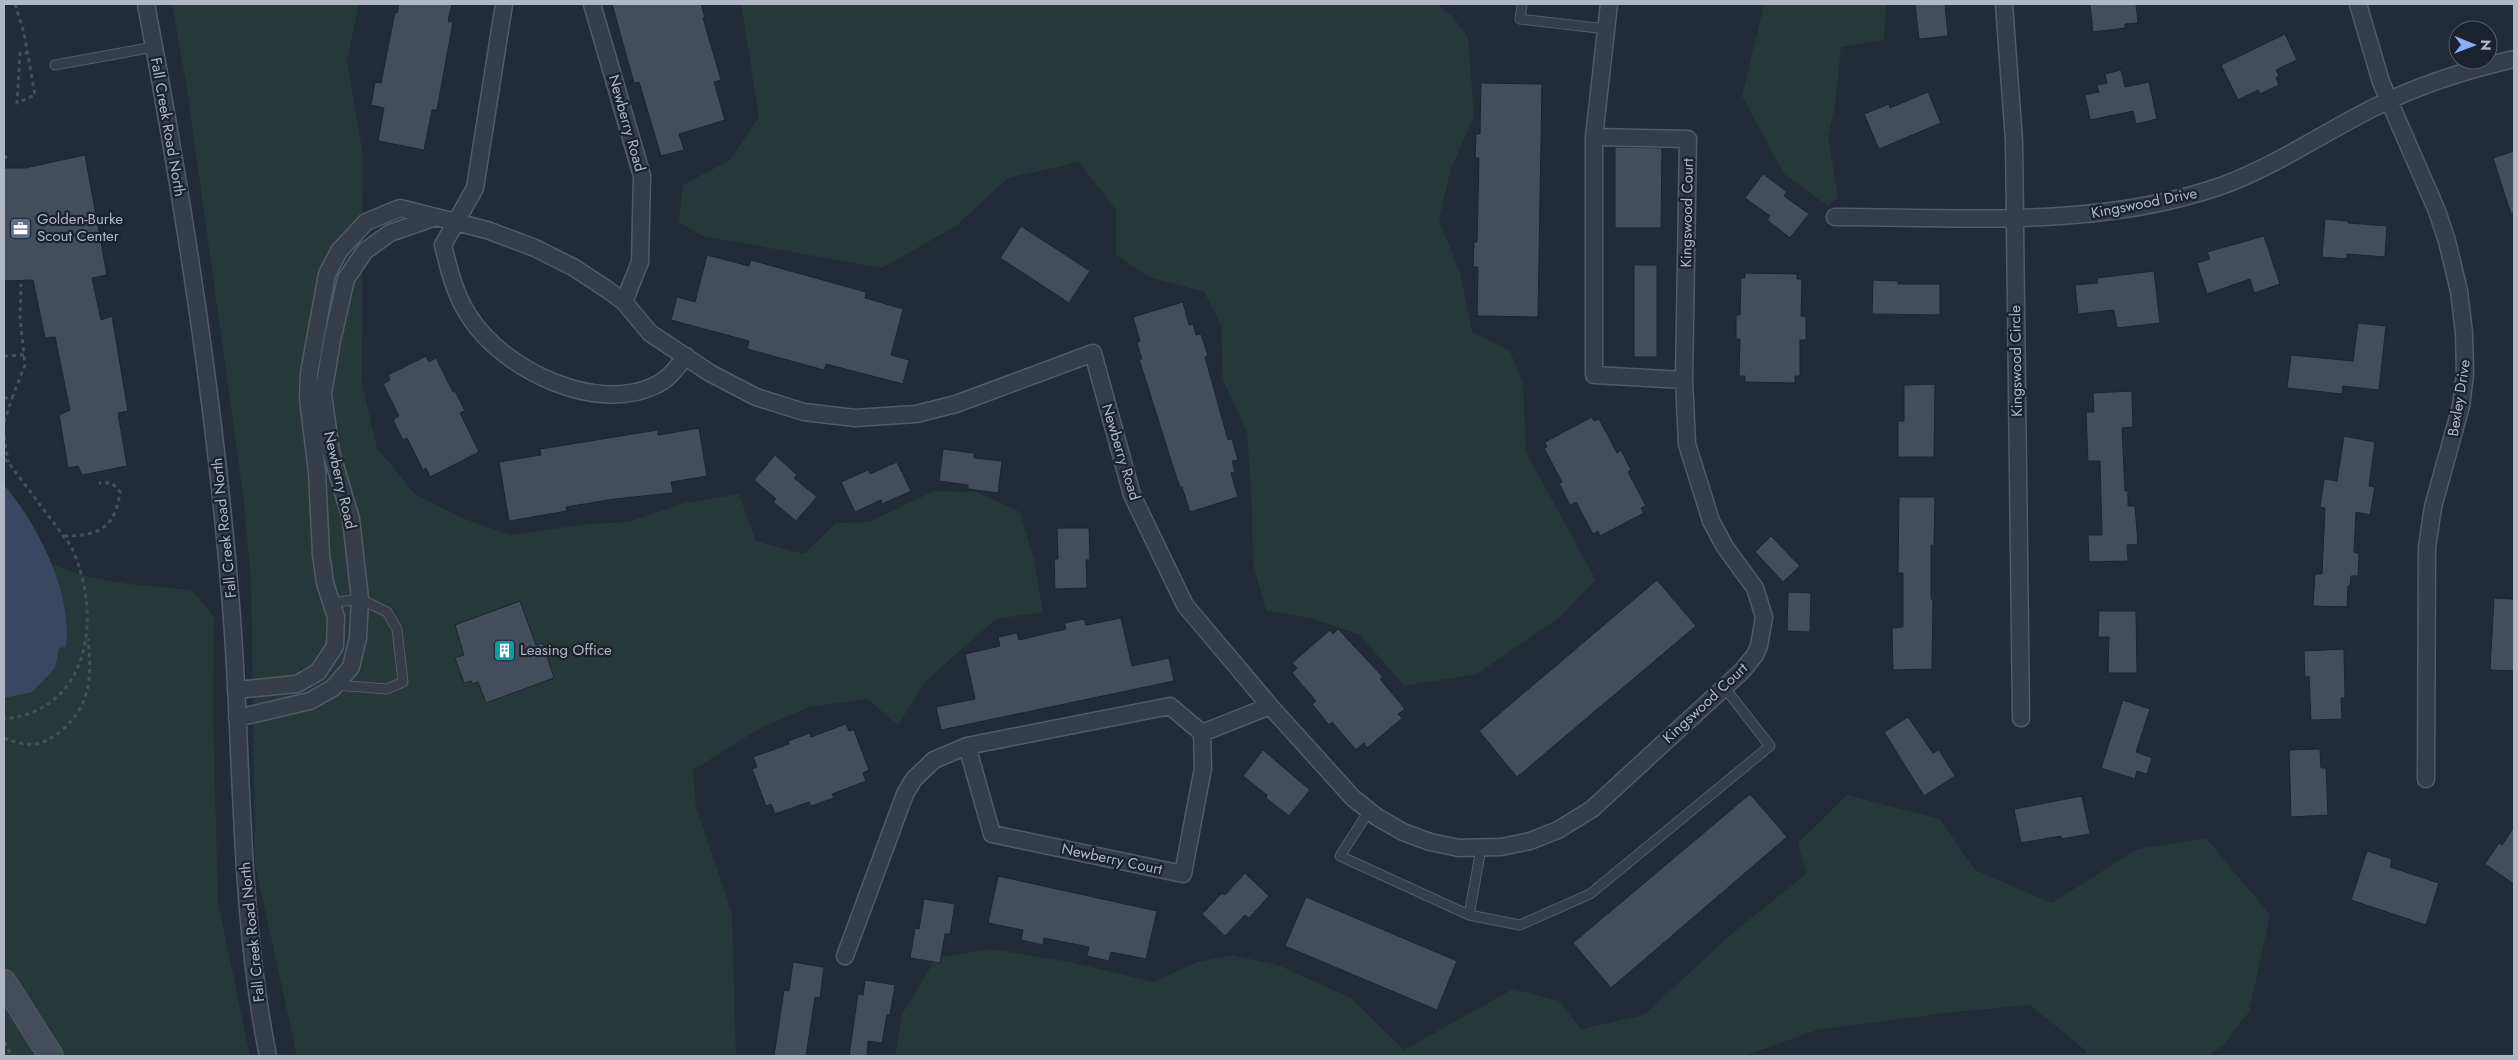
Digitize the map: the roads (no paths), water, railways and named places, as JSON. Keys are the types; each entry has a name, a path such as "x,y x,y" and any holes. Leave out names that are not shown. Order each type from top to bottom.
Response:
{"main road":[{"path":"4,982 51,1056"}],"street":[{"name":"Fall Creek Road North","path":"146,4 183,212 207,374 228,560 249,914 258,1000 268,1056"},
{"path":"504,4 475,188 443,245 450,279 469,317 495,346 528,371 553,382 576,389 600,393 630,392 656,385 671,375 686,356"},
{"name":"Newberry Road","path":"592,4 642,176 640,262 624,302"},
{"path":"1609,4 1594,136 1594,375 1684,380"},
{"name":"Kingswood Circle","path":"2004,4 2014,141 2021,718"},
{"name":"Bexley Drive","path":"2358,4 2369,44 2389,100 2437,211 2447,241 2459,291 2466,349 2460,406 2433,507 2427,547 2426,779"},
{"name":"Kingswood Drive","path":"1835,217 2072,216 2112,212 2161,203 2237,180 2284,159 2389,100 2441,79 2514,59"},
{"name":"Kingswood Court","path":"1481,849 1530,841 1558,830 1592,809 1724,687 1755,655 1762,637 1764,617 1755,588 1725,547 1704,502 1687,444 1684,380 1688,139 1594,136"},
{"name":"Newberry Road","path":"236,690 297,684 318,672 335,646 336,617 331,603 321,554 317,472 308,399 309,373 327,274 339,251 366,222 400,208 506,236 535,248 573,267 624,302 650,333 728,384 772,403 824,415 875,418 916,414 956,404 1093,353 1132,495 1185,605 1270,706 1353,798 1393,827 1420,840 1450,846 1481,849"},
{"name":"Newberry Road","path":"237,718 310,701 335,685 351,667 358,638 360,599 351,519 331,452 323,394 332,341 346,279 365,251 390,233 436,217"},
{"path":"845,956 909,786 934,760 967,746 1170,706 1202,733 1270,706"},
{"name":"Newberry Court","path":"967,746 992,834 1183,874 1203,768 1202,733"}],"lane":[{"path":"1522,4 1520,19 1606,29"},
{"path":"55,65 154,48"},
{"path":"331,603 360,599 387,612 397,629 403,682 387,689 335,685"},
{"path":"1369,811 1340,856 1469,915 1520,925 1590,894 1770,746 1724,687"},
{"path":"1469,915 1481,849"}],"water":[{"path":"4,485 29,520 50,561 64,605 67,626 66,647 59,648 55,668 32,692 4,698"}],"place":[{"name":"Golden-Burke Scout Center","path":"21,228"},
{"name":"Leasing Office","path":"504,650"}]}
